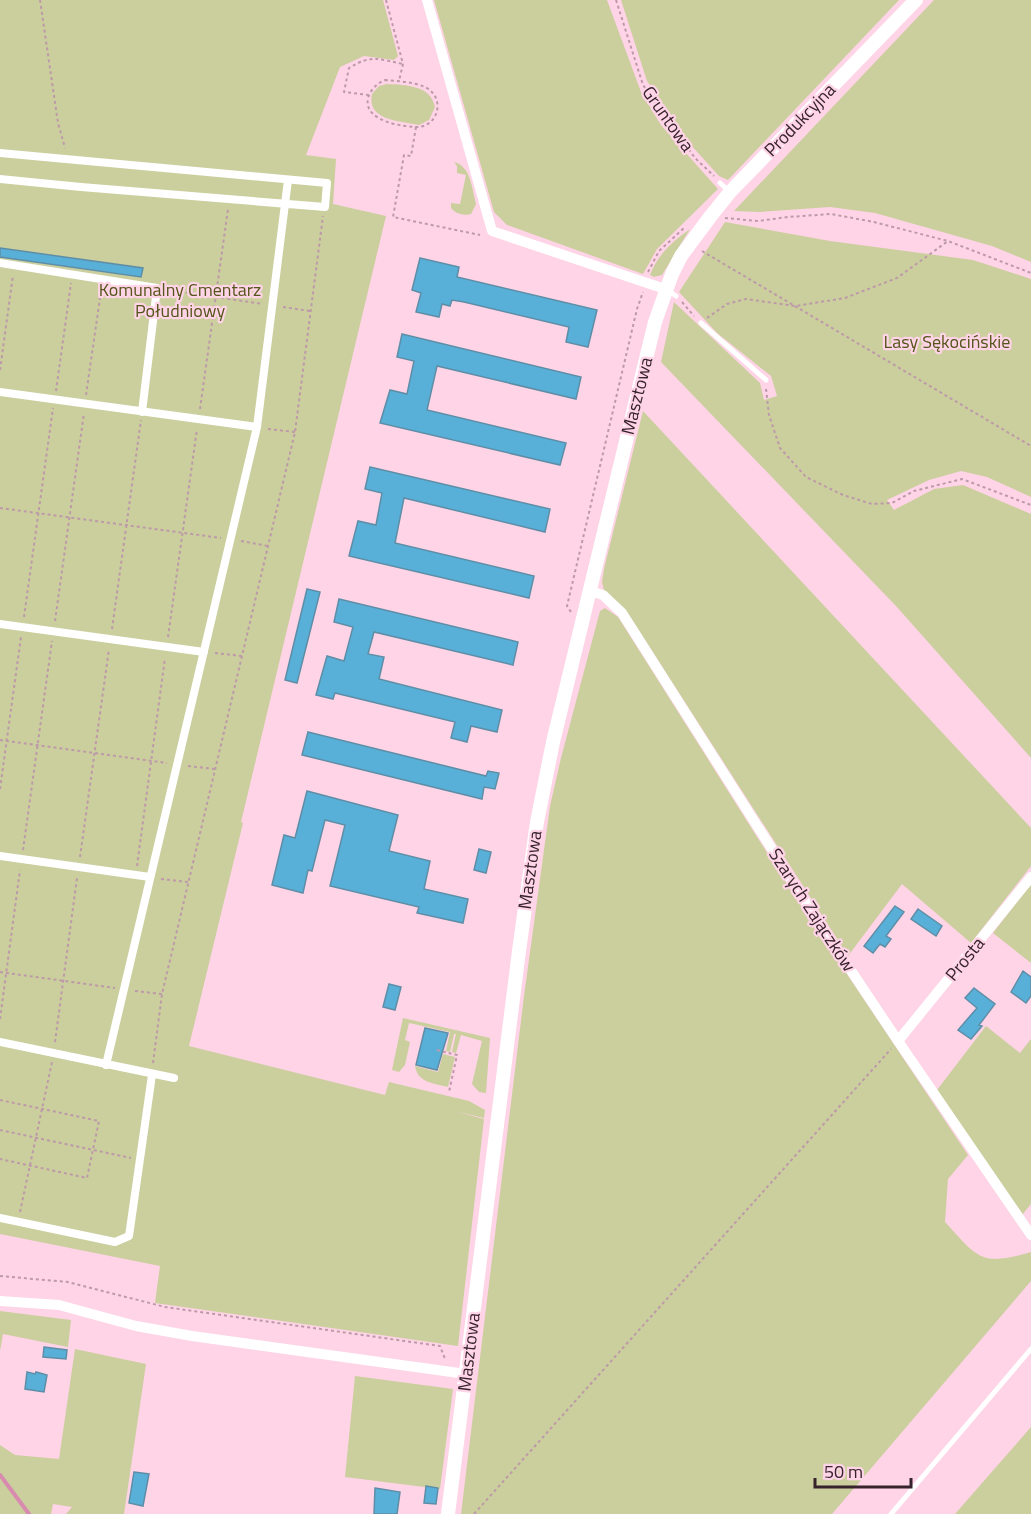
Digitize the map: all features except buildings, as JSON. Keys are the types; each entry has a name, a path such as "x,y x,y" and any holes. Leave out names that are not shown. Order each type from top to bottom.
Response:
{"street":[{"path":"427,0 492,231 645,281 671,292"},
{"name":"Produkcyjna","path":"690,243 710,217 725,187 916,0"},
{"path":"0,153 327,183 325,207 0,179"},
{"path":"106,1065 257,427 288,180"},
{"name":"Masztowa","path":"448,1514 533,843 553,742 652,333 671,292 681,256 690,243"},
{"path":"0,263 157,288 142,412"},
{"path":"0,392 257,427"},
{"name":"Szarych Zajączków","path":"590,591 603,595 622,613 810,909 1031,1235"},
{"path":"0,624 204,652"},
{"path":"0,856 150,877"},
{"name":"Prosta","path":"898,1041 1031,877"},
{"path":"0,1042 174,1078"},
{"path":"0,1218 115,1242 129,1236 152,1075"},
{"path":"0,1301 59,1305 136,1326 192,1336 466,1374"}],"lane":[{"path":"701,323 765,380"},
{"path":"891,1514 1031,1349"}],"path":[{"path":"40,0 58,123 68,159"},
{"path":"386,0 403,64 399,81"},
{"name":"Gruntowa","path":"616,0 643,85 695,158 725,187"},
{"path":"369,95 344,92 349,68 360,61 374,58 403,64"},
{"path":"385,80 425,87 438,101 438,111 434,120 426,126 416,127 377,118 370,110 367,101 369,95 376,84 385,80"},
{"path":"416,127 411,156 404,154 393,217 482,236"},
{"path":"135,875 229,199"},
{"path":"152,1075 162,994 295,432 325,207"},
{"path":"710,217 758,221 831,214 948,240 1031,273"},
{"path":"671,292 701,323 727,304 746,299 795,306 845,298 897,278 948,240"},
{"path":"690,243 1031,446"},
{"path":"0,370 15,266"},
{"path":"0,789 72,275"},
{"path":"0,1019 102,279"},
{"path":"573,614 567,606 645,281"},
{"path":"157,288 310,311"},
{"path":"765,380 769,415 780,448 806,477 843,495 872,504 892,503 914,491 962,479 1031,505"},
{"path":"18,1221 54,1054 142,412"},
{"path":"257,427 295,432"},
{"path":"0,508 268,546"},
{"path":"204,652 242,656"},
{"path":"0,740 215,769"},
{"path":"150,877 188,882"},
{"path":"0,972 162,994"},
{"path":"474,1514 898,1041"},
{"path":"437,1050 457,1055 449,1092"},
{"path":"0,1100 99,1121 87,1178 0,1159"},
{"path":"0,1130 140,1159"},
{"path":"0,1276 68,1282 165,1307 440,1346 447,1371"}],"green space":[{"name":"Komunalny Cmentarz Południowy","path":"0,0 383,0 398,56 394,60 364,56 340,67 306,155 336,159 333,204 386,216 189,1046 385,1095 389,1082 469,1101 485,1110 484,1118 454,1111 484,1119 458,1346 155,1303 160,1266 0,1234"},
{"path":"434,0 607,0 641,92 661,125 718,189 657,249 643,274 507,225 494,212"},
{"path":"621,0 899,0 728,180 719,176 690,144 647,81"},
{"path":"934,0 1031,0 1031,262 992,246 875,213 830,207 759,212 734,211"},
{"path":"387,84 416,88 428,94 435,107 429,120 419,125 395,121 374,110 372,94 379,86"},
{"path":"454,162 464,168 470,179 476,204 471,214 460,214 451,208 451,203 460,204 466,175 457,173 457,166"},
{"name":"Lasy Sękocińskie","path":"725,222 830,241 973,260 1031,279 1031,497 987,477 961,471 929,480 887,500 894,510 934,489 963,485 1031,514 1031,758 896,606 661,362 674,302 760,383 764,400 777,396 771,376 717,333 679,292"},
{"path":"690,229 662,275 654,277 650,275 666,249"},
{"path":"643,411 1031,828 1031,866 971,943 902,884 848,956 629,615 604,590 602,582 604,569"},
{"path":"605,608 618,617 790,889 968,1155 948,1179 945,1222 965,1244 982,1256 1001,1259 1031,1252 1031,1281 832,1514 461,1514 524,996 550,806 600,611"},
{"path":"1031,884 1031,963 993,933"},
{"path":"403,1018 490,1038 486,1093 479,1092 472,1084 482,1041 461,1035 456,1053 452,1052 456,1034 454,1034 450,1052 446,1051 450,1032 409,1023 405,1040 410,1042 405,1065 399,1072 392,1070"},
{"path":"986,1026 1020,1053 1031,1039 1031,1204 1022,1215 937,1090"},
{"path":"443,1054 455,1057 448,1087 423,1079 419,1076 415,1066 438,1072"},
{"path":"0,1311 71,1320 68,1347 3,1334 0,1351"},
{"path":"75,1349 146,1364 124,1514 66,1514 72,1507 53,1504 51,1514 0,1514 0,1445 15,1455 59,1459"},
{"path":"355,1376 453,1389 440,1489 345,1477"},
{"path":"1031,1427 1031,1514 955,1514"}],"waterway":[{"path":"0,1475 29,1514"}]}
